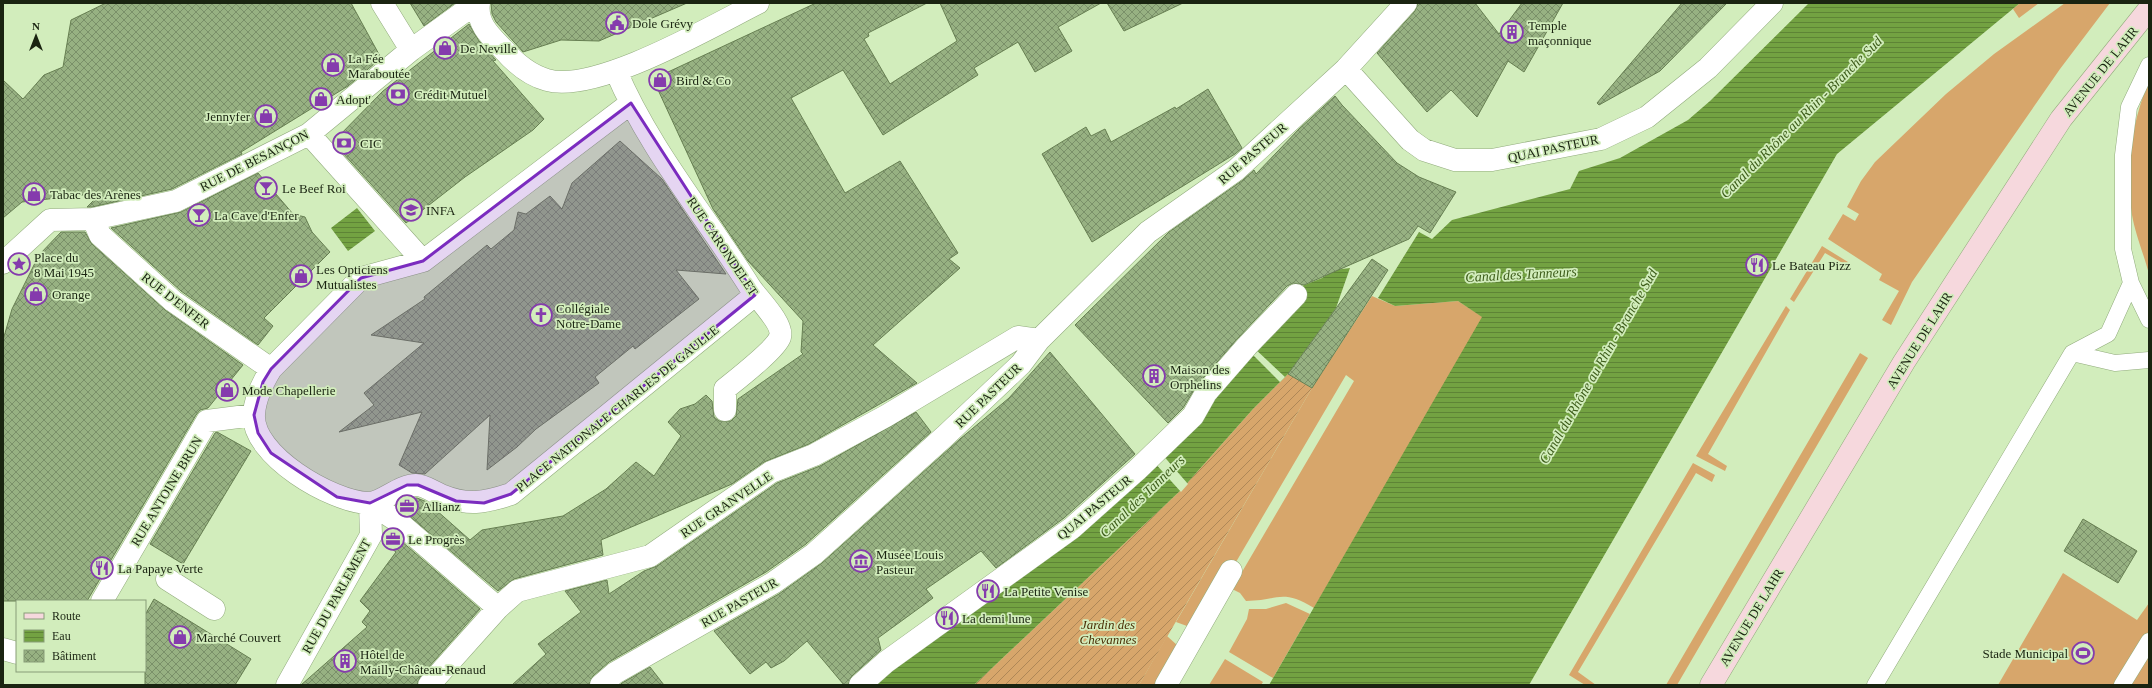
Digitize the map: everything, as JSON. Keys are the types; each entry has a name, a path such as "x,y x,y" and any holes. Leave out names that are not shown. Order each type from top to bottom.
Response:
{"main road":[{"name":"AVENUE DE LAHR","path":"1711,685 1904,362 2056,126 2149,9"}],"street":[{"path":"382,3 411,50"},
{"path":"478,7 482,25 516,64 547,80 558,82 616,71 655,55 758,3"},
{"name":"RUE PASTEUR","path":"601,685 615,673 773,583 814,554 945,436 1021,364 1039,340 1148,232 1236,170 1346,69 1406,3"},
{"name":"QUAI PASTEUR","path":"1346,69 1410,140 1424,150 1455,160 1492,160 1601,139 1648,117 1708,68 1772,3"},
{"name":"RUE DE BESANÇON","path":"3,263 50,220 93,219 176,201 309,134 411,50 466,11 478,7"},
{"name":"RUE CARONDELET","path":"616,71 646,130 755,295 779,324 780,337 774,346 725,390 725,410"},
{"path":"498,608 396,520 370,504 337,497 295,472 271,453 258,433 254,415 263,382 271,369 361,278 423,261 631,103"},
{"path":"309,134 423,261"},
{"name":"RUE D'ENFER","path":"93,219 100,235 173,301 271,369"},
{"name":"PLACE NATIONALE CHARLES DE GAULLE","path":"370,504 407,485 418,485 456,501 484,503 511,494 755,295"},
{"name":"QUAI PASTEUR","path":"860,685 886,662 1072,528 1137,470 1193,416 1206,393 1247,346 1296,295"},
{"name":"RUE GRANVELLE","path":"429,685 498,608 517,591 650,556 771,472 814,455 886,416 1018,337 1039,340"},
{"name":"RUE ANTOINE BRUN","path":"103,600 207,421 254,415"},
{"name":"RUE DU PARLEMENT","path":"287,685 371,536 370,504"},
{"path":"1166,685 1231,570"},
{"path":"167,579 214,609"},
{"path":"3,649 16,653"}],"lane":[{"path":"2149,65 2129,107 2123,155 2124,249 2130,283 2149,320"},
{"path":"1875,685 2072,353 2108,334 2130,283"},
{"path":"2072,353 2115,363 2149,360"},
{"path":"2122,685 2149,641"}],"highlighted area":[{"path":"631,103 755,295 511,494 484,503 456,501 418,485 407,485 370,503 337,497 271,453 258,433 254,415 263,382 271,369 361,278 423,261"}],"green space":[{"path":"2020,3 2039,3 2019,18 2013,9"},
{"path":"2065,3 2110,3 2060,69 1912,282 1891,325 1882,320 1899,291 1879,280 1882,274 1828,239 1843,214 1855,221 1859,214 1847,207 1861,181 1875,162 1946,94 1994,54"},
{"path":"2149,81 2149,274 2133,222 2129,181 2131,147 2134,130"},
{"path":"1822,246 1848,262 1846,265 1825,253 1794,302 1790,299"},
{"path":"1372,296 1395,306 1458,301 1483,317 1314,608 1294,598 1286,597 1246,601 1240,593 1232,589 1354,381 1346,375 1236,562 1187,626 1176,622 1312,388"},
{"path":"1786,306 1790,310 1708,454 1727,466 1725,471 1696,456"},
{"path":"1860,353 1868,358 1677,685 1666,685"},
{"name":"Jardin des Chevannes","path":"1288,374 1312,388 1139,685 974,685 1181,490 1253,409"},
{"path":"1693,463 1715,475 1712,482 1696,473 1578,672 1596,685 1585,685 1569,675"},
{"name":"Stade Municipal","path":"2063,573 2137,620 2149,603 2149,685 1998,685"},
{"path":"1286,603 1310,614 1273,678 1229,652 1247,619 1249,609 1266,609"},
{"path":"1167,636 1177,645 1156,685 1139,685"},
{"path":"1225,659 1263,682 1261,685 1209,685"}],"water":[{"path":"1809,3 2020,3 1837,154 1529,685 1269,685 1482,317 1458,301 1395,306 1378,298 1419,232 1432,239 1452,220 1570,189 1579,171 1620,158 1688,120 1710,101"},
{"path":"357,208 375,231 348,251 331,228"},
{"name":"Canal des Tanneurs","path":"1350,268 1336,308 1288,374 1253,409 1181,490 974,685 870,685 1075,533 1292,290 1322,278 1334,270"}],"pier":[{"path":"1253,347 1285,377 1280,382 1249,351"},
{"path":"1161,453 1188,484 1181,492 1153,461"}],"building":[{"path":"106,3 351,3 381,58 348,86 241,152 242,154 172,189 92,207 87,207 101,193 22,202 3,218 3,80 23,99 44,75 63,67 71,20"},
{"path":"410,3 455,3 424,26"},
{"path":"491,3 687,3 599,41 561,40 523,52 496,22 492,14"},
{"path":"816,3 927,3 868,33 869,36 864,39 890,84 957,41 940,3 1101,3 1058,27 1072,51 1035,72 1018,42 974,68 978,75 883,135 843,70 791,98 845,193 900,161 958,253 949,259 960,268 873,345 917,383 809,444 764,462 732,484 601,540 603,555 514,579 498,591 401,509 408,499 417,498 427,502 470,540 482,530 563,516 606,489 636,462 654,476 681,436 668,422 680,409 695,404 706,395 712,401 714,417 719,421 731,421 736,416 738,399 803,354 801,352 803,321 748,261 713,209 653,79"},
{"path":"1107,3 1183,3 1124,31"},
{"path":"1418,3 1475,3 1499,34 1522,3 1563,3 1524,72 1508,61 1477,117 1451,90 1427,112 1377,53 1415,11"},
{"path":"1682,3 1727,3 1660,71 1599,105 1597,103"},
{"path":"469,24 479,41 496,60 493,61 544,119 533,130 465,177 406,223 333,142 383,91"},
{"path":"1208,89 1242,148 1235,154 1092,242 1042,154 1086,127 1091,136 1105,129 1111,142 1175,107 1176,109"},
{"path":"1335,96 1397,163 1419,177 1456,192 1430,233 1418,226 1409,239 1304,285 1293,283 1287,286 1238,338 1197,385 1183,408 1168,423 1075,325 1169,232 1243,180 1254,170 1256,174 1299,129"},
{"name":"Collégiale Notre-Dame","path":"620,141 662,179 726,274 676,270 699,299 635,349 633,346 595,377 599,383 536,429 517,447 487,470 490,415 425,474 412,473 399,465 422,412 339,432 374,405 364,393 424,343 371,335 425,299 424,297 487,245 491,249 514,230 518,212 526,214 550,196 562,209 572,183"},
{"path":"258,173 293,214 305,217 312,232 330,252 264,318 273,326 258,345 181,291 111,228 181,212"},
{"path":"61,232 85,232 92,244 165,310 243,365 208,408 200,410 196,415 88,600 3,601 3,340 12,309 39,255"},
{"path":"1372,259 1388,270 1312,388 1288,374"},
{"path":"1050,352 1135,454 1064,518 996,568 981,551 926,589 933,598 878,638 881,650 852,676 848,685 844,685 807,641 784,661 771,668 766,662 750,674 714,631 779,594 822,563 960,439 1009,398"},
{"path":"916,412 931,432 806,544 766,572 609,662 593,676 589,685 512,685 546,654 538,644 581,612 565,591 607,580 609,594 644,571 657,566 777,483 820,466"},
{"path":"217,432 251,451 183,564 150,544 215,433"},
{"path":"2083,519 2137,551 2118,583 2064,551"},
{"path":"393,534 480,609 420,677 417,685 301,685 367,627 362,622 370,611 360,601 396,552 384,543"},
{"name":"Marché Couvert","path":"154,599 251,659 235,685 145,685 146,613"},
{"path":"650,667 664,685 620,685 622,683"}],"place":[{"name":"Dole Grévy","path":"617,23"},
{"name":"Temple maçonnique","path":"1512,32"},
{"name":"De Neville","path":"445,48"},
{"name":"La Fée Maraboutée","path":"333,65"},
{"name":"Bird & Co","path":"660,80"},
{"name":"Crédit Mutuel","path":"398,94"},
{"name":"Adopt'","path":"321,99"},
{"name":"Jennyfer","path":"266,116"},
{"name":"CIC","path":"344,143"},
{"name":"Le Beef Roi","path":"266,188"},
{"name":"Tabac des Arènes","path":"34,194"},
{"name":"INFA","path":"411,210"},
{"name":"La Cave d'Enfer","path":"199,215"},
{"name":"Place du 8 Mai 1945","path":"19,264"},
{"name":"Le Bateau Pizz","path":"1757,265"},
{"name":"Les Opticiens Mutualistes","path":"301,276"},
{"name":"Orange","path":"36,294"},
{"name":"Collégiale Notre-Dame","path":"541,315"},
{"name":"Maison des Orphelins","path":"1154,376"},
{"name":"Mode Chapellerie","path":"227,390"},
{"name":"Allianz","path":"407,506"},
{"name":"Le Progrès","path":"393,539"},
{"name":"Musée Louis Pasteur","path":"861,561"},
{"name":"La Papaye Verte","path":"102,568"},
{"name":"La Petite Venise","path":"988,591"},
{"name":"La demi lune","path":"947,618"},
{"name":"Marché Couvert","path":"180,637"},
{"name":"Stade Municipal","path":"2083,653"},
{"name":"Hôtel de Mailly-Château-Renaud","path":"345,661"}],"water label":[{"name":"Canal du Rhône au Rhin - Branche Sud","path":"1801,117"},
{"name":"Canal du Rhône au Rhin - Branche Sud","path":"1598,366"}]}
